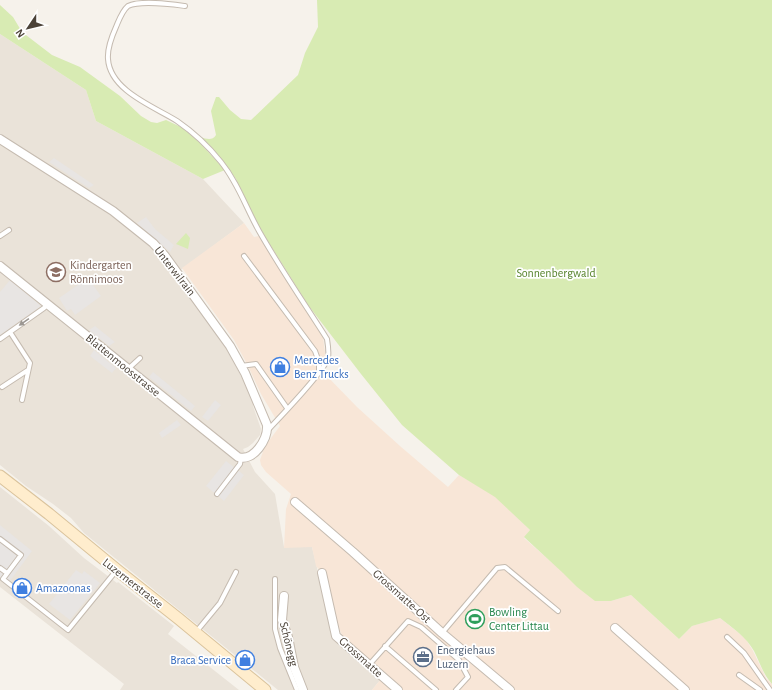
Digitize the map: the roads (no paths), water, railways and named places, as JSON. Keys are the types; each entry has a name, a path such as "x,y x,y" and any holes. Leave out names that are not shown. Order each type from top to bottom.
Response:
{"main road":[{"name":"Luzernerstrasse","path":"0,476 59,522 265,690"}],"street":[{"name":"Unterwilrain","path":"0,139 113,211 153,243 165,256 230,346 263,414 268,430"},
{"name":"Blattenmoosstrasse","path":"0,266 233,454 244,458"},
{"path":"244,458 254,453 266,437 268,430"},
{"name":"Grossmatte-Ost","path":"295,502 353,552 442,633 510,690"},
{"name":"Grossmatte","path":"322,573 336,636 398,690"},
{"name":"Schönegg","path":"284,596 282,620 288,637 294,667 303,690"},
{"path":"615,628 685,690"}],"lane":[{"path":"185,6 140,2 129,6 120,17 110,42 108,59 110,68 116,78 134,96 146,105 176,121 191,132 221,162 233,178 249,215 327,339 328,358 318,372 268,430"},
{"path":"0,236 9,230"},
{"path":"244,256 315,351 319,362 318,372"},
{"path":"0,339 47,305"},
{"path":"10,332 30,363 22,400"},
{"path":"128,369 140,358"},
{"path":"241,366 256,364 287,408"},
{"path":"2,387 28,370"},
{"path":"217,494 244,458"},
{"path":"0,539 21,555 3,579 68,630 117,570"},
{"path":"442,633 498,568 505,567 558,611"},
{"path":"0,568 7,574"},
{"path":"196,633 220,603 236,572"},
{"path":"275,579 275,629 280,648 297,690"},
{"path":"369,665 408,621 421,627 459,660 468,676 456,690"},
{"path":"727,637 744,653 770,690"},
{"path":"385,646 436,690"},
{"path":"740,676 760,690"}],"place":[{"name":"Kindergarten Rönnimoos","path":"56,272"},
{"name":"Mercedes Benz Trucks","path":"280,367"},
{"name":"Amazoonas","path":"22,588"},
{"name":"Bowling Center Littau","path":"475,619"},
{"name":"Energiehaus Luzern","path":"423,657"},
{"name":"Braca Service","path":"245,660"}],"park label":[{"name":"Sonnenbergwald","path":"556,273"}]}
